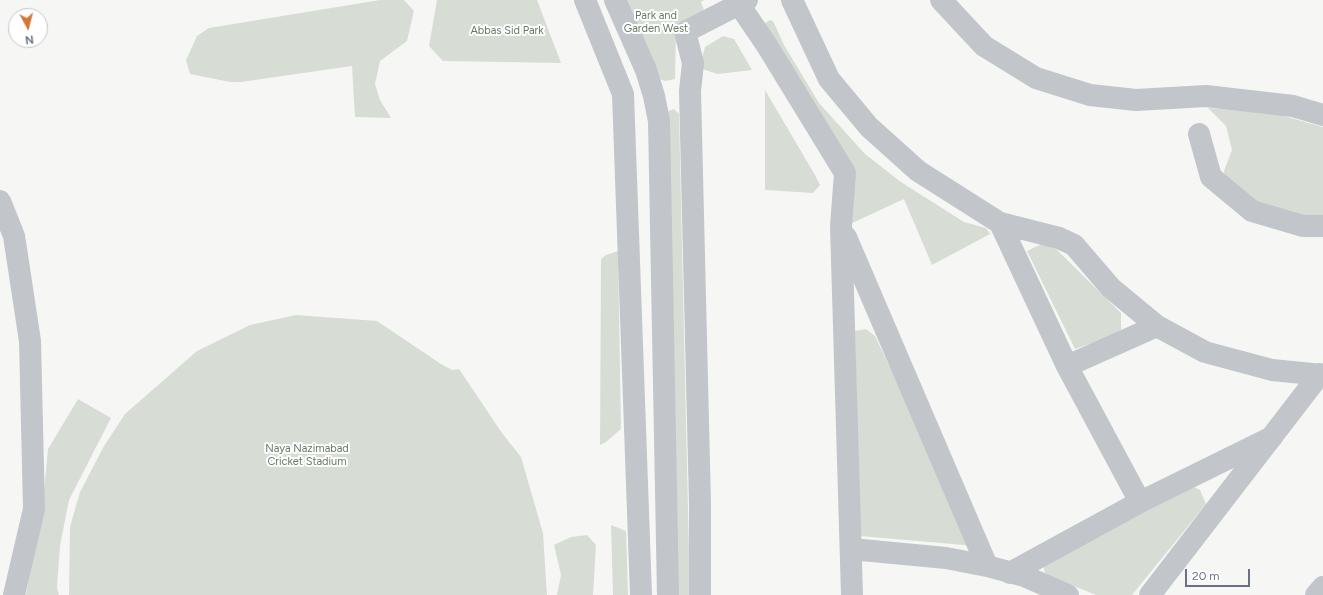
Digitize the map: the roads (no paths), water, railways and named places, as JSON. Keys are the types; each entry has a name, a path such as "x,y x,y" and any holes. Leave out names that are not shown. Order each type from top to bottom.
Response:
{"street":[{"path":"585,0 623,94 641,595"},
{"path":"615,0 646,70 654,96 659,121 668,595"},
{"path":"792,0 829,79 869,127 918,171 1000,224 1059,238 1074,245 1111,288 1157,326 1205,352 1319,382 1272,437 1150,595"},
{"path":"941,0 984,46 1036,78 1090,95 1136,100 1206,96 1293,106 1323,116"},
{"path":"700,595 700,504 690,91 692,63 685,32 742,2 845,174 841,226 852,595"},
{"path":"1199,134 1211,177 1252,211 1303,226 1323,226"},
{"path":"0,201 14,236 30,341 34,509 14,595"},
{"path":"1000,224 1067,366 1140,502"},
{"path":"841,226 987,566"},
{"path":"1067,366 1157,326"},
{"path":"1010,573 1140,502 1272,437"},
{"path":"851,549 946,558 987,566 1024,576 1068,595"},
{"path":"1316,595 1323,587"}],"park label":[{"name":"Park and Garden West","path":"656,22"},
{"name":"Abbas Sid Park","path":"507,31"},
{"name":"Naya Nazimabad Cricket Stadium","path":"307,455"}]}
